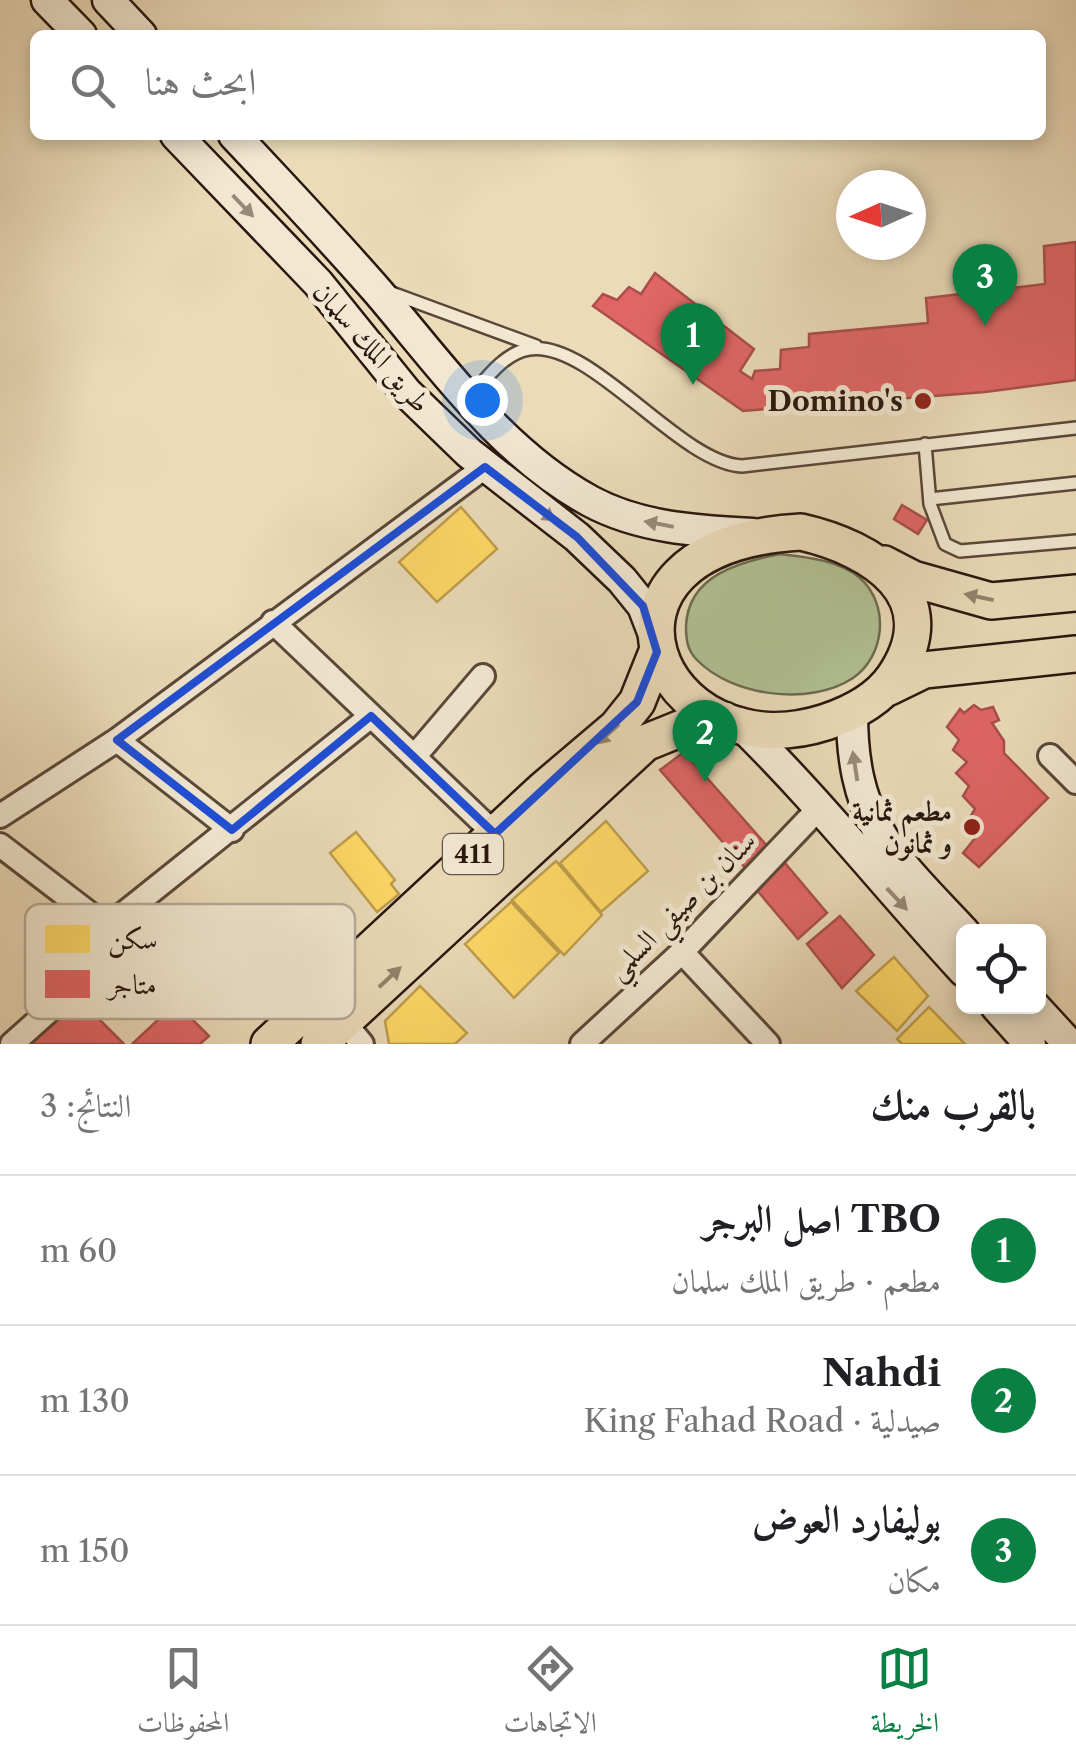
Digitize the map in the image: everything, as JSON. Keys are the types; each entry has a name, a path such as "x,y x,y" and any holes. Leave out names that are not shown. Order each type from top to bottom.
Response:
{"main road":[{"path":"47,0 76,30"},
{"path":"108,0 135,30"},
{"name":"طريق الملك سلمان","path":"181,140 318,283 406,392 485,466 577,537 622,580 643,606 656,645"},
{"name":"طريق الملك سلمان","path":"239,140 372,286 497,432 590,501 642,521 692,531 756,535"},
{"path":"1076,593 991,601 913,579 843,541 801,532 756,535 715,548 681,572 660,603 656,645 664,671 688,699 732,721 766,729 812,726 852,713 886,689 924,670 1076,654"},
{"path":"880,562 904,590 912,624 907,658 886,689"},
{"name":"411","path":"355,965 495,834 617,728 637,702 656,645"},
{"path":"852,713 856,776 864,808 889,851 957,924"},
{"path":"732,721 821,806 868,868 956,963"},
{"name":"411","path":"341,1036 645,743 682,728 732,721"},
{"path":"1003,1014 1030,1044"},
{"path":"1041,1014 1069,1044"},
{"name":"411","path":"270,1044 297,1019"}],"street":[{"path":"0,816 117,740 485,466"},
{"path":"274,622 495,834"},
{"path":"414,756 483,676"},
{"path":"137,904 371,716"},
{"path":"117,740 232,830"},
{"path":"1050,756 1076,782"},
{"name":"سنان بن صيفي السلمي","path":"582,1044 682,952 821,806"},
{"path":"0,845 77,904"},
{"path":"682,952 768,1044"},
{"path":"12,1044 40,1019"}],"lane":[{"path":"372,286 590,370 727,466 1076,428"},
{"path":"468,398 502,362 530,349 554,353"},
{"path":"926,444 930,499 945,544 960,551 1076,540"},
{"path":"930,499 1076,483"}],"highlighted area":[{"path":"485,467 577,537 643,606 657,652 637,702 495,834 371,716 232,830 117,740"}],"green space":[{"path":"780,554 822,560 852,572 870,589 876,602 880,630 872,657 853,678 836,687 795,694 751,689 712,673 689,648 689,609 706,583 733,567"}],"building: سكن":[{"path":"461,507 497,549 437,602 399,562"},
{"path":"606,821 648,871 601,912 560,863"},
{"path":"356,832 395,880 391,884 399,894 377,912 330,853"},
{"path":"556,861 602,915 564,955 512,900"},
{"path":"511,902 559,953 514,998 465,944"},
{"path":"894,957 928,996 897,1031 856,991"},
{"path":"420,986 467,1033 455,1044 389,1044 385,1021"},
{"path":"929,1007 965,1044 902,1044 897,1039"}],"building: متاجر":[{"path":"1076,242 1076,380 985,392 743,411 593,306 603,294 617,300 629,287 641,294 655,273 754,349 740,371 752,379 755,371 780,369 781,350 809,347 809,334 928,323 926,298 1045,284 1044,246"},
{"path":"902,505 927,520 918,534 894,519"},
{"path":"974,705 981,710 993,707 999,720 992,723 1004,741 1004,753 1048,798 979,867 963,853 980,832 969,819 975,809 963,796 969,786 956,773 967,762 953,750 959,740 947,727 960,709 964,713"},
{"path":"684,752 768,847 748,871 660,770"},
{"path":"785,863 827,913 798,939 755,888"},
{"path":"840,916 874,955 842,988 807,944"},
{"path":"56,1019 99,1019 124,1044 29,1044"},
{"path":"159,1019 192,1019 209,1036 200,1044 132,1044"}],"place":[{"name":"بوليفارد العوض","path":"985,326"},
{"name":"TBO اصل البرجر","path":"693,385"},
{"name":"Domino's","path":"923,401"},
{"name":"Nahdi","path":"705,782"},
{"name":"مطعم ثمانية و ثمانون","path":"972,827"}]}
